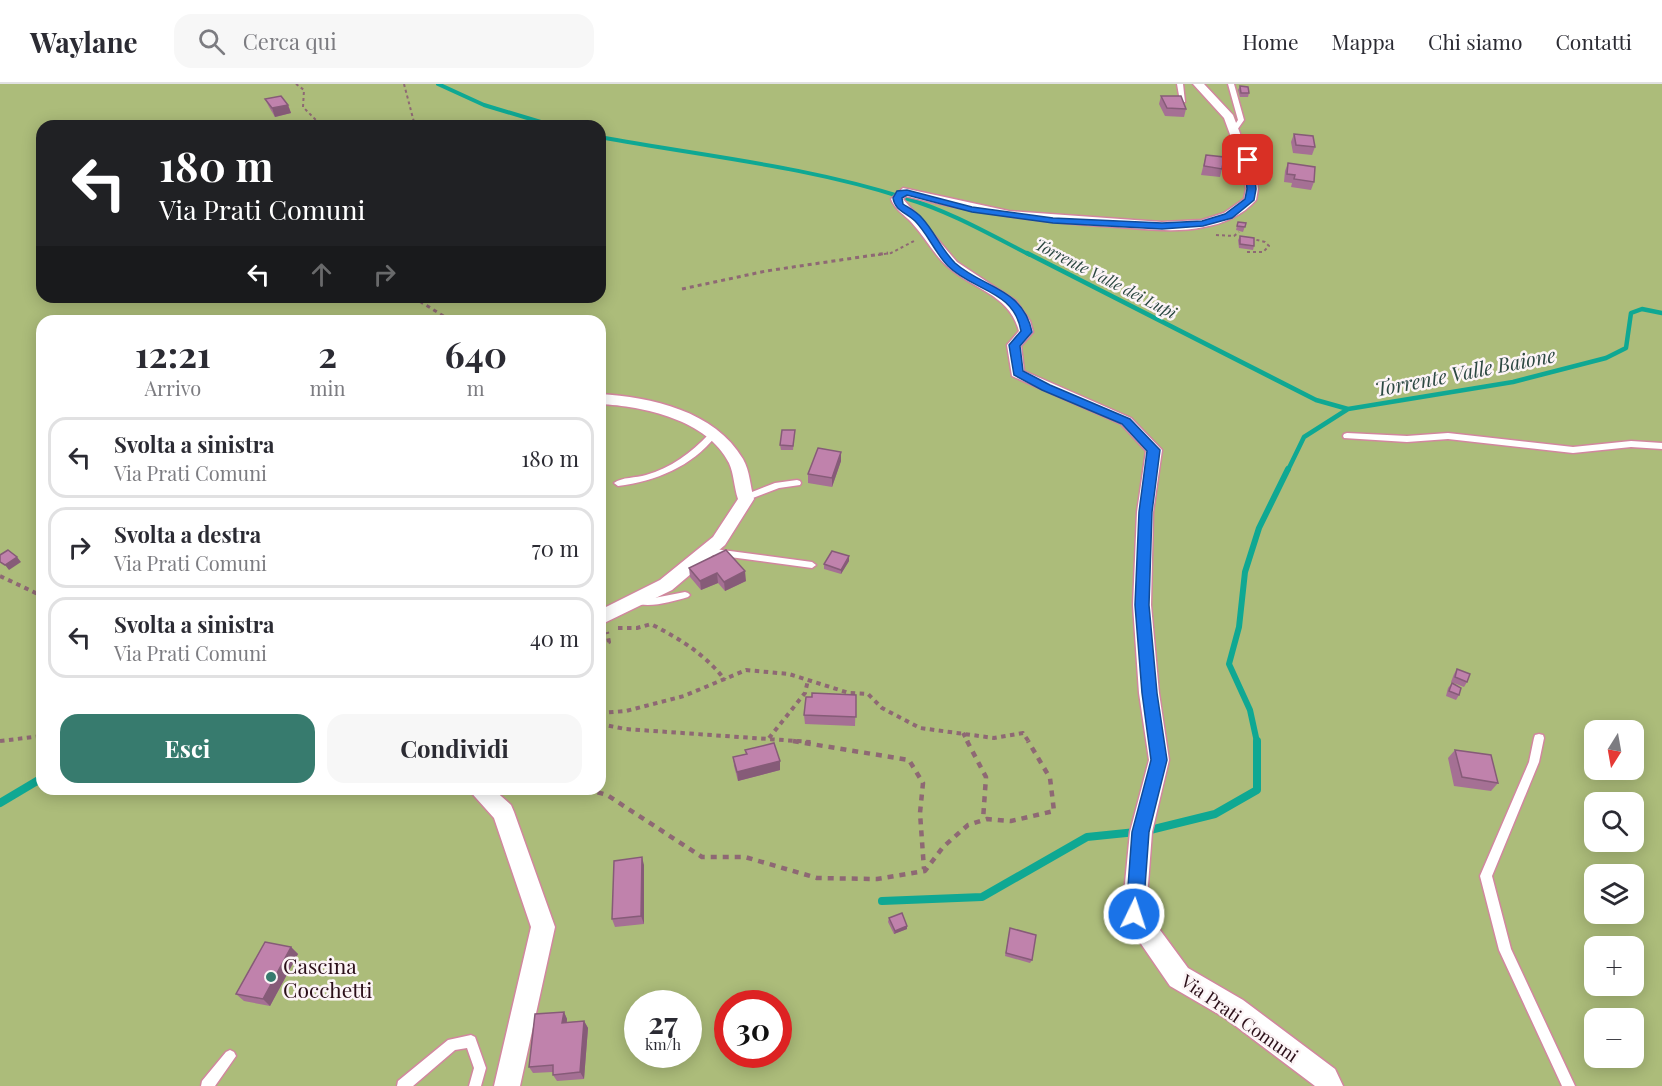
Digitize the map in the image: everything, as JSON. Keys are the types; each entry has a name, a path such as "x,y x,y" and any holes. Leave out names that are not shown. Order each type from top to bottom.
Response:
{"street":[{"name":"Via Prati Comuni","path":"1198,84 1229,117 1236,137 1246,148 1252,189 1248,203 1228,216 1203,224 1180,226 1053,220 972,210 900,192 897,198 899,205 918,218 952,265 1014,304 1024,317 1026,332 1014,345 1017,373 1046,388 1126,421 1154,450 1145,512 1142,605 1149,693 1159,760 1141,832 1134,914 1179,976 1234,1010 1326,1078 1330,1086"},
{"path":"606,400 648,403 704,427 736,460 745,498 719,541 666,585 606,615"},
{"path":"485,795 503,812 543,927 507,1086"}],"lane":[{"path":"1180,84 1183,101"},
{"path":"1231,84 1241,120 1235,129"},
{"path":"618,483 661,475 702,447 712,436"},
{"path":"1347,436 1407,439 1448,436 1573,450 1631,444 1662,446"},
{"path":"745,498 778,485 797,483"},
{"path":"707,551 812,565"},
{"path":"633,601 649,602 685,595"},
{"path":"1539,738 1534,762 1486,876 1505,950 1569,1086"},
{"path":"403,1086 452,1044 471,1041 480,1068 475,1086"},
{"path":"207,1086 230,1056"}],"path":[{"path":"296,84 304,90 303,107 316,120"},
{"path":"404,84 413,120"},
{"path":"682,289 766,271 891,253 931,234"},
{"path":"1234,236 1257,239 1269,246 1263,252 1247,252"},
{"path":"423,303 442,315"},
{"path":"0,576 36,593"},
{"path":"606,643 609,642 607,629 637,628 651,624 681,639 711,659 725,680"},
{"path":"606,713 626,711 684,696 746,670 789,674 849,693 868,694 882,708 920,728 994,738 1023,733 1051,774 1055,794 1054,811 1037,812 1004,823 983,820 959,832 939,850 924,871 877,879 817,878 745,857 702,857 606,795"},
{"path":"769,739 806,693 808,680"},
{"path":"606,725 625,729 809,742 909,760 923,783 920,813 924,871"},
{"path":"963,732 986,777 983,820"},
{"path":"0,741 36,737"}],"green space":[{"path":"0,84 1662,84 1662,1086 0,1086"}],"building":[{"path":"1240,86 1248,87 1249,93 1241,93"},
{"path":"281,96 288,105 272,108 265,99"},
{"path":"1161,96 1181,96 1186,109 1167,108"},
{"path":"1294,134 1313,136 1315,147 1296,145"},
{"path":"1206,155 1224,157 1222,169 1204,166"},
{"path":"1288,163 1315,167 1314,182 1294,179 1295,175 1287,174"},
{"path":"1238,222 1246,223 1245,227 1237,226"},
{"path":"1240,236 1254,238 1254,246 1240,244"},
{"path":"782,430 795,430 793,446 780,445"},
{"path":"818,448 841,452 832,478 808,474"},
{"path":"8,550 17,557 5,565 0,562 0,555"},
{"path":"726,550 745,571 724,582 717,573 700,581 689,568"},
{"path":"832,551 849,556 841,570 824,564"},
{"path":"1457,669 1470,674 1467,682 1455,677"},
{"path":"1452,683 1461,688 1459,695 1449,691"},
{"path":"812,693 856,695 856,717 804,715 806,697 812,697"},
{"path":"774,743 780,761 737,772 733,757 747,754 745,750"},
{"path":"1455,750 1491,755 1498,783 1462,777"},
{"path":"642,857 641,916 612,919 614,861"},
{"path":"902,913 907,926 895,931 889,918"},
{"path":"1010,928 1036,935 1032,960 1006,953"},
{"path":"265,942 291,947 263,999 236,994"},
{"path":"564,1012 562,1023 584,1021 580,1072 553,1075 553,1065 529,1067 535,1014"}],"waterway":[{"name":"Torrente Valle dei Lupi","path":"438,84 484,105 534,120"},
{"name":"Torrente Valle dei Lupi","path":"606,138 792,170 868,187 937,209 1030,255"},
{"name":"Torrente Valle dei Lupi","path":"1027,253 1316,400 1348,409"},
{"name":"Torrente Valle Baione","path":"1348,409 1513,382 1606,358 1626,348 1631,313 1642,309 1662,313"},
{"path":"1288,470 1304,437 1348,409"},
{"path":"1257,742 1250,710 1229,664 1239,627 1245,572 1259,528 1288,469"},
{"path":"1146,831 1215,814 1257,790 1257,742"},
{"path":"0,803 36,782"},
{"path":"882,901 982,897 1087,837 1136,832"}],"place":[{"name":"Cascina Cocchetti","path":"271,977"}],"route":[{"path":"1134,914 1141,832 1159,760 1149,693 1142,605 1145,512 1154,450 1126,421 1046,388 1017,373 1014,345 1026,332 1024,317 1014,304 952,265 918,218 899,205 897,198 900,192 903,192 972,210 1053,220 1162,226 1203,224 1228,216 1248,203 1252,189 1248,160"}]}
